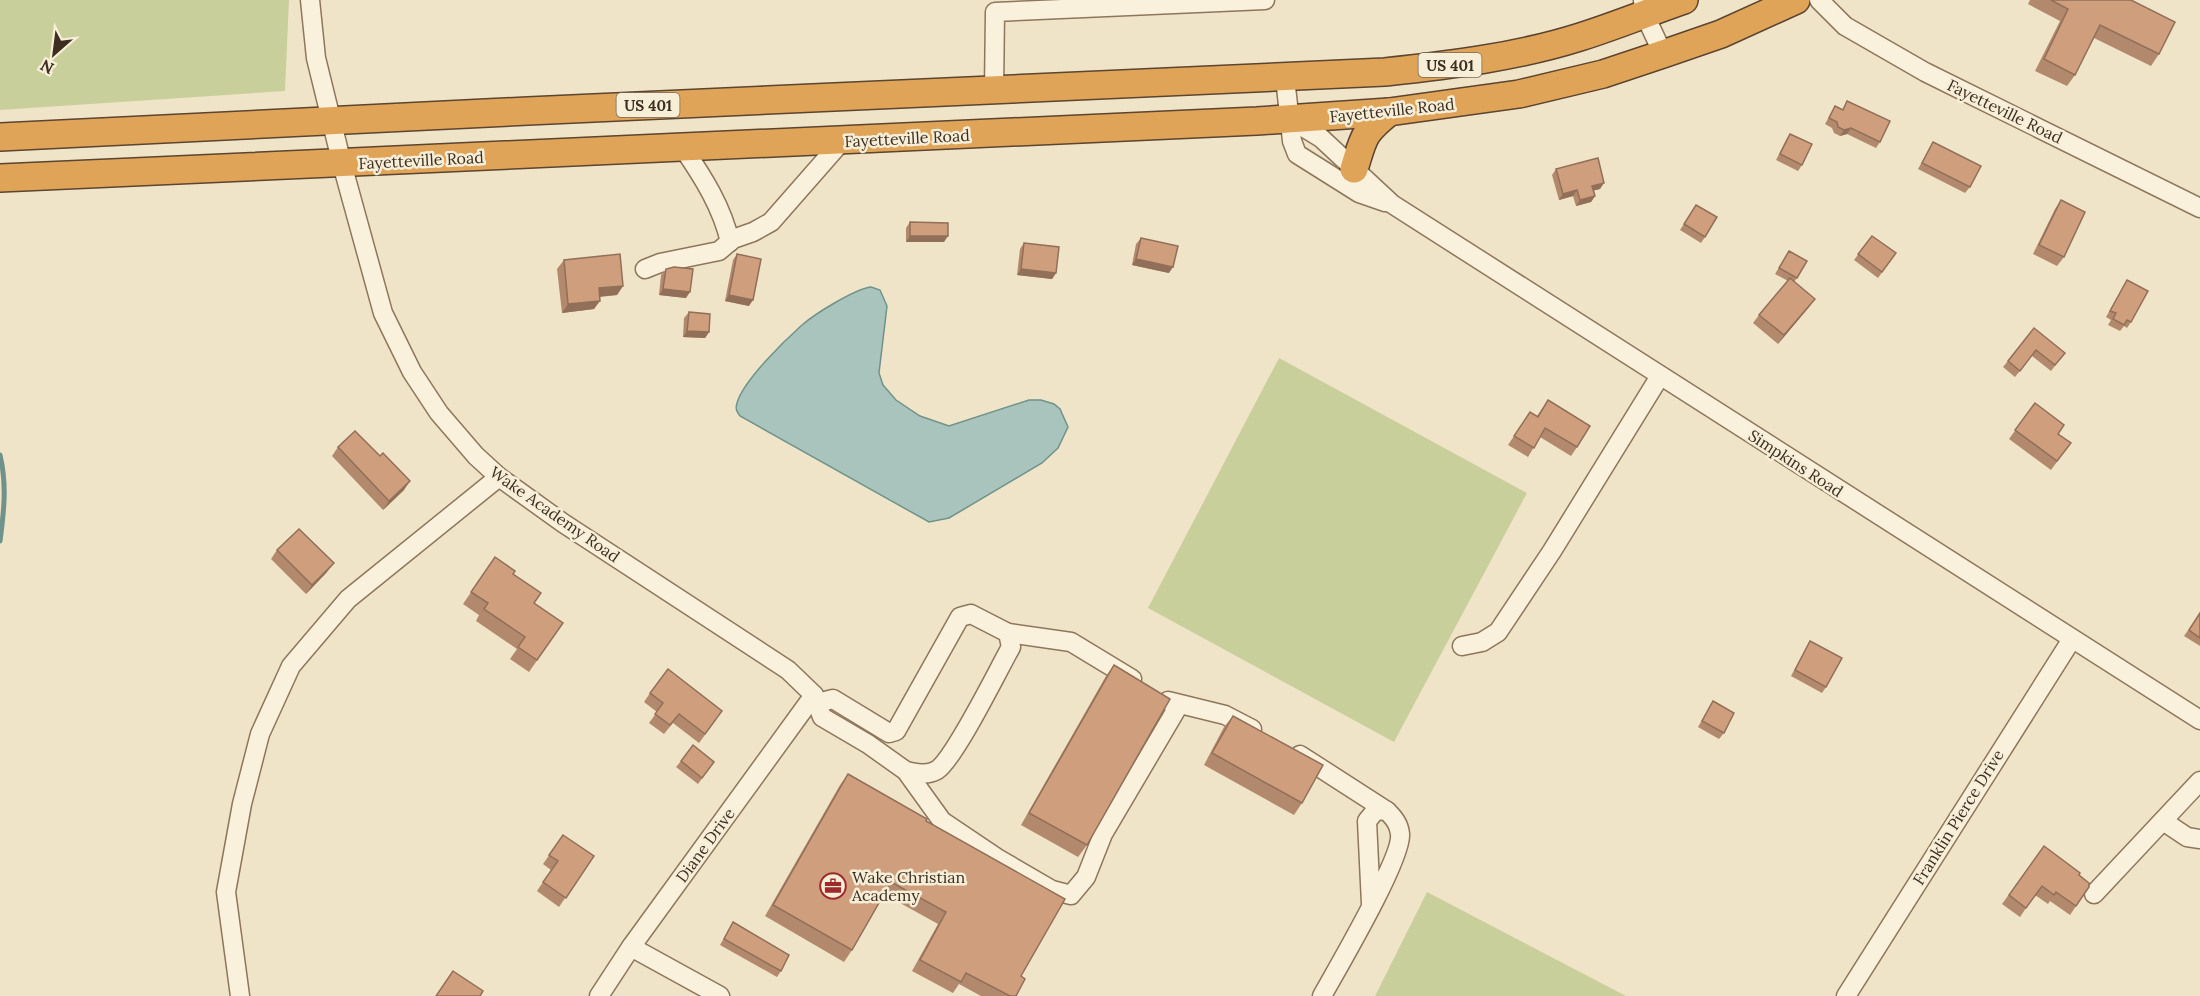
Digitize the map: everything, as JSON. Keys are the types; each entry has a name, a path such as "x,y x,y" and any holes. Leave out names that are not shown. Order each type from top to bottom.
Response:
{"highway":[{"name":"US 401","path":"5,137 1385,72 1446,66 1578,38 1644,7 1684,0"},
{"name":"Fayetteville Road","path":"5,178 842,141 1389,112 1519,94 1603,74 1721,34 1796,0"},
{"path":"1354,169 1361,143 1368,129 1389,112"}],"street":[{"name":"Wake Academy Road","path":"310,0 316,58 383,313 412,372 439,414 476,456 499,477 572,529 788,670 816,699 822,717 868,744 906,771 942,821 1052,890 1071,895 1086,877 1103,834 1179,705"},
{"path":"994,91 995,12 1265,0"},
{"name":"Fayetteville Road","path":"1819,0 1845,26 1925,72 2200,208"},
{"path":"1644,7 1663,54"},
{"name":"Simpkins Road","path":"1285,78 1292,141 1297,154 1359,193 1392,204"},
{"name":"Simpkins Road","path":"1290,119 1320,138 1392,204 2200,720"},
{"path":"645,269 660,263 719,251 730,242 771,222 842,141"},
{"path":"683,148 699,171 725,221 730,242"},
{"path":"1462,646 1482,642 1498,632 1552,551 1660,376"},
{"path":"240,996 226,892 242,804 260,734 291,666 348,599 499,477"},
{"path":"816,699 833,699 889,733 896,731 960,618 971,614 1008,633 1071,642 1171,703 1225,715 1267,737"},
{"path":"906,771 924,775 938,769 952,752 1011,647 1008,633"},
{"name":"Franklin Pierce Drive","path":"1846,996 2072,639"},
{"name":"Diane Drive","path":"599,996 631,947 816,699"},
{"path":"1287,748 1387,811 1396,822 1401,836 1390,869 1322,996"},
{"path":"2094,894 2200,781"},
{"path":"1371,904 1367,821 1376,810 1387,811"},
{"path":"2163,821 2187,837 2200,839"},
{"path":"631,947 720,996"}],"green space":[{"path":"0,0 289,0 285,91 0,110"},
{"path":"1279,358 1527,493 1394,742 1148,608"},
{"path":"1427,892 1626,996 1375,996"}],"water":[{"path":"871,287 880,290 887,306 879,373 883,385 896,400 920,416 949,426 1029,400 1041,400 1054,404 1060,409 1068,427 1058,448 1042,463 949,518 929,522 740,416 736,407 747,384 785,341 802,325 826,308 855,292"}],"building":[{"path":"2051,0 2131,0 2175,22 2159,54 2100,25 2075,75 2044,59 2068,9"},
{"path":"1847,101 1890,121 1880,142 1851,128 1844,130 1838,127 1837,122 1829,118 1835,106 1843,110"},
{"path":"1790,134 1812,144 1802,165 1780,154"},
{"path":"1933,142 1981,166 1970,187 1922,163"},
{"path":"1598,158 1604,183 1592,186 1595,196 1580,200 1577,190 1563,194 1556,169"},
{"path":"2061,200 2085,212 2064,257 2039,245"},
{"path":"1696,205 1717,217 1705,237 1684,224"},
{"path":"910,222 948,223 948,236 910,236"},
{"path":"1872,236 1896,253 1882,272 1858,254"},
{"path":"1141,238 1178,246 1173,267 1136,259"},
{"path":"1024,243 1059,247 1056,273 1021,269"},
{"path":"1789,251 1807,261 1797,278 1779,268"},
{"path":"620,254 623,286 599,288 600,301 568,304 564,260"},
{"path":"737,254 761,259 753,300 729,295"},
{"path":"674,267 693,269 690,292 663,289 666,269"},
{"path":"1790,278 1815,299 1784,335 1759,315"},
{"path":"2127,280 2148,291 2131,322 2127,320 2124,325 2113,319 2116,313 2110,311"},
{"path":"689,312 710,314 709,332 687,331"},
{"path":"2034,328 2065,353 2055,365 2036,350 2020,371 2008,361"},
{"path":"1548,400 1590,426 1577,447 1545,428 1534,448 1514,436 1530,412 1538,417"},
{"path":"2035,403 2064,425 2058,434 2071,443 2057,461 2015,430"},
{"path":"355,431 380,456 383,453 410,481 389,501 338,447"},
{"path":"299,529 334,563 312,585 277,550"},
{"path":"495,557 515,571 513,574 541,593 534,603 563,623 537,660 518,647 525,637 484,609 488,603 471,592"},
{"path":"2200,613 2200,638 2189,630"},
{"path":"1810,641 1842,658 1826,687 1795,670"},
{"path":"1114,665 1170,699 1087,845 1029,813"},
{"path":"668,669 722,711 705,734 679,714 670,725 655,714 663,703 650,693"},
{"path":"1713,701 1734,713 1724,733 1702,721"},
{"path":"1233,716 1323,765 1302,803 1212,753"},
{"path":"693,745 714,762 702,778 681,761"},
{"path":"848,774 1065,899 1021,976 1025,979 1016,996 1010,996 966,973 961,982 920,960 946,912 891,882 852,950 773,905"},
{"path":"563,835 594,856 566,898 543,882 558,861 549,855"},
{"path":"2044,846 2080,873 2079,875 2089,883 2089,887 2076,906 2056,892 2054,895 2042,886 2026,908 2009,895"},
{"path":"733,922 789,955 781,971 724,939"},
{"path":"453,971 483,991 480,996 436,996"}],"waterway":[{"path":"0,455 4,487 0,541"}],"place":[{"name":"Wake Christian Academy","path":"833,886"}]}
